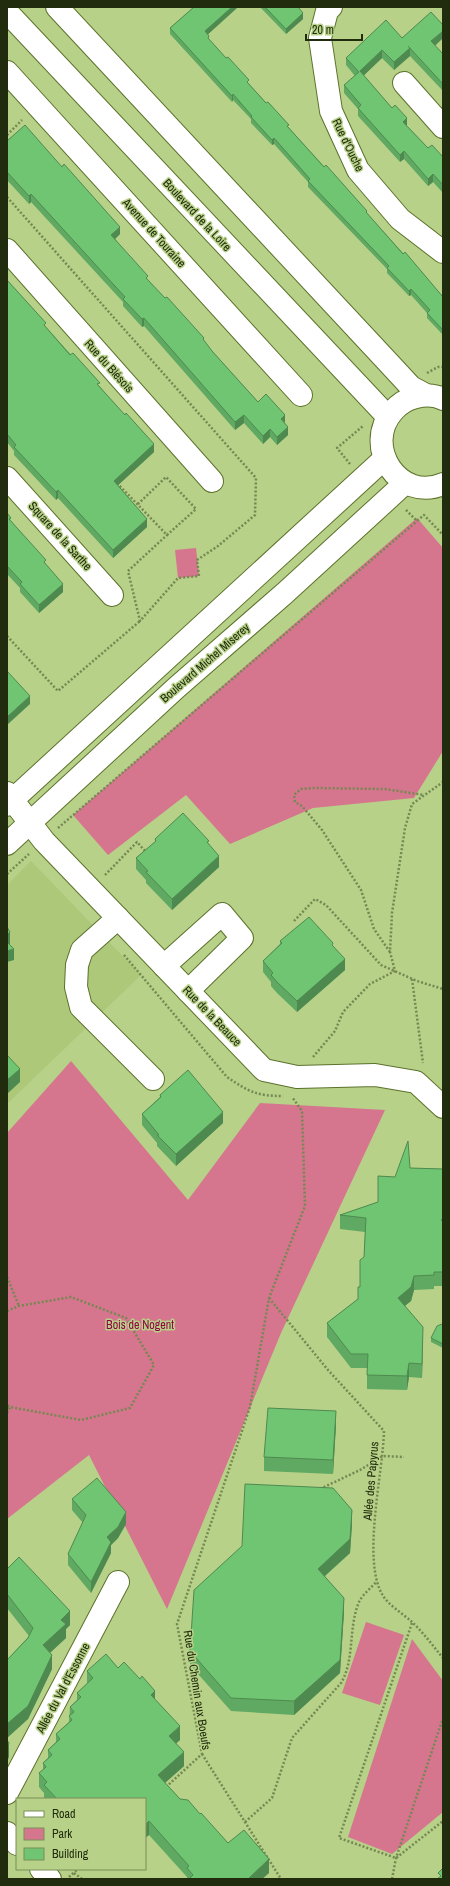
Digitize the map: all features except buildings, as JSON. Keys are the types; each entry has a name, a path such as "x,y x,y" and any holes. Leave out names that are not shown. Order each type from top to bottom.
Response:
{"street":[{"path":"58,7 411,387 434,397"},
{"name":"Rue d'Ouche","path":"327,8 320,38 331,111 358,170 400,219 443,252"},
{"name":"Boulevard de la Loire","path":"7,12 388,417"},
{"name":"Avenue de Touraine","path":"7,72 301,395"},
{"path":"404,83 443,127"},
{"name":"Rue du Blésois","path":"7,250 212,481"},
{"path":"434,397 411,398 398,406 388,417 382,430 381,445 384,459 392,472 404,483 427,488 442,487"},
{"path":"9,799 384,459"},
{"name":"Square de la Sarthe","path":"7,478 112,595"},
{"name":"Boulevard Michel Miserey","path":"7,844 176,688 285,593 404,483"},
{"name":"Rue de la Beauce","path":"9,799 30,823 40,849 91,890 264,1070 294,1087 374,1075 416,1082 443,1107"},
{"path":"164,966 222,914 242,938 188,991"},
{"path":"118,918 82,950 77,965 76,987 81,1007 153,1079"},
{"name":"Allée du Val d'Essonne","path":"7,1793 118,1582"},
{"path":"7,1833 16,1843"},
{"path":"42,1870 50,1879"}],"path":[{"path":"116,482 137,505 167,536 196,509 166,477 137,505"},
{"path":"7,874 30,853 40,849 417,521"},
{"path":"7,636 58,691 140,620"},
{"path":"395,971 390,952 392,913 404,828 412,804 443,782"},
{"path":"390,952 374,929 361,890 322,830 302,806 295,802 294,795 301,789 314,788 385,789 425,795"},
{"path":"91,890 137,842 151,857"},
{"path":"294,921 315,899 326,905 381,965 412,979 443,989"},
{"path":"122,954 227,1077 248,1091 265,1096 294,1087 335,1031 342,1012 370,984 395,971"},
{"path":"412,979 424,1066"},
{"path":"269,1298 305,1206 302,1111 294,1087"},
{"path":"7,1277 19,1306"},
{"path":"7,1311 19,1306 71,1297 126,1318 154,1364 130,1408 81,1420 10,1407 7,1405"},
{"name":"Allée des Papyrus","path":"269,1298 328,1370 384,1431 383,1456 378,1488 373,1565 382,1595 412,1622 443,1658"},
{"name":"Rue du Chemin aux Boeufs","path":"162,1791 202,1754 177,1624 250,1407 269,1298"},
{"path":"7,1413 10,1407"},
{"path":"317,1491 360,1470 383,1456 404,1457"},
{"path":"245,1822 272,1798 292,1738 341,1684 346,1674 350,1641 359,1601 378,1581"},
{"path":"396,1858 339,1838 412,1622"},
{"path":"392,1879 396,1858 443,1718"},
{"path":"202,1754 281,1879"},
{"path":"396,1858 443,1821"},
{"path":"67,1879 77,1870"},
{"path":"74,1873 82,1879"}],"shaded area":[{"path":"31,861 141,975 7,1104 7,885"}],"green space":[{"path":"417,518 443,548 443,751 414,798 313,808 230,844 186,795 108,855 73,815"},
{"path":"196,548 199,576 178,578 175,550"},
{"name":"Bois de Nogent","path":"71,1061 188,1200 260,1103 385,1110 281,1333 167,1609 89,1455 7,1519 7,1133"},
{"path":"366,1622 404,1635 380,1705 342,1693"},
{"path":"412,1639 443,1681 443,1812 392,1854 348,1837"}]}
